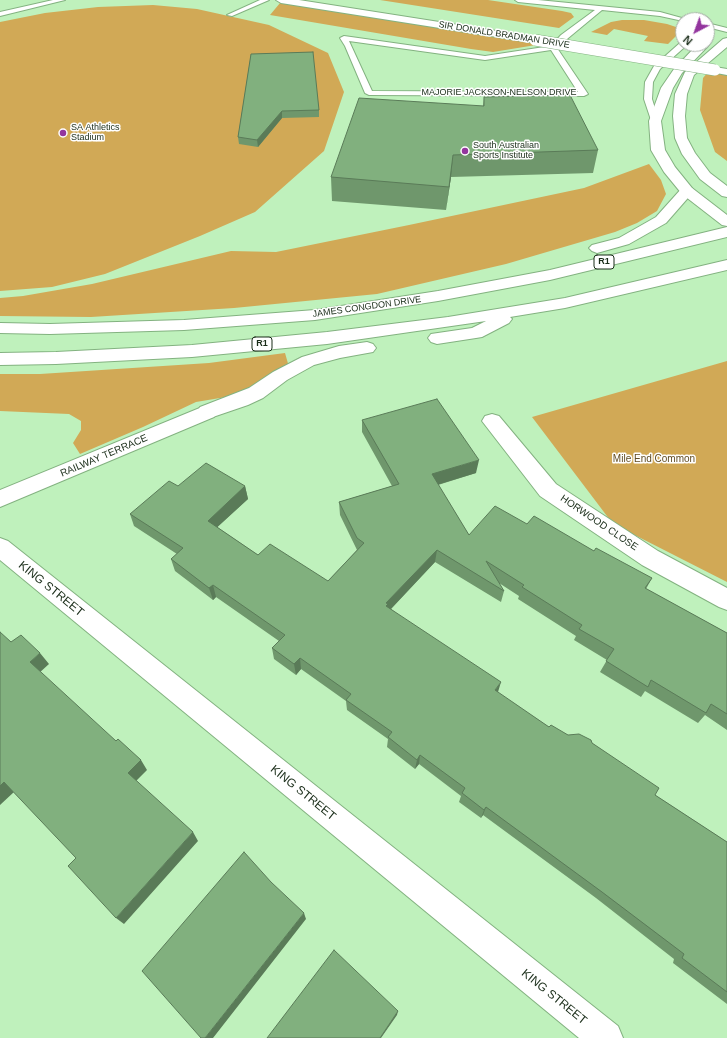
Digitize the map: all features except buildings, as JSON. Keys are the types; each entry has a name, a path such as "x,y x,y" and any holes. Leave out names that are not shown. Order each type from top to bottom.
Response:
{"main road":[{"name":"SIR DONALD BRADMAN DRIVE","path":"281,0 727,72"},
{"path":"715,34 724,26"},
{"name":"SIR DONALD BRADMAN DRIVE","path":"557,31 580,35"},
{"path":"727,41 689,74 681,94 679,116 681,138 689,154 705,176 727,193"},
{"path":"663,49 724,59"},
{"path":"696,52 678,71 667,88 656,121 658,150 669,169 688,190 727,222"},
{"path":"689,154 727,179"},
{"path":"586,250 624,241 661,220 688,190"},
{"name":"JAMES CONGDON DRIVE","path":"0,328 50,329 184,325 315,315 438,296 550,275 727,232"},
{"path":"480,288 518,267 526,265"},
{"name":"R1","path":"0,359 56,358 192,351 319,339 448,322 565,303 727,265"},
{"name":"RAILWAY TERRACE","path":"0,499 207,412 241,400 256,393 296,367 321,356 476,333 522,310"},
{"name":"HORWOOD CLOSE","path":"492,421 548,490 650,558 727,600"},
{"name":"KING STREET","path":"0,547 606,1038"}],"lane":[{"path":"0,14 62,0"},
{"path":"230,15 266,0"},
{"path":"518,0 601,8 675,18"},
{"path":"552,48 564,36 601,8"},
{"name":"MAJORIE JACKSON-NELSON DRIVE","path":"344,38 485,58 552,48 584,94 369,93 349,46 344,38"},
{"path":"656,121 648,99 649,82 658,68 675,52"}],"green space":[{"path":"380,0 488,0 562,11 571,13 574,17 559,28"},
{"path":"280,3 542,44 493,52 471,49 270,15"},
{"name":"SA Athletics Stadium","path":"153,5 197,9 269,25 328,53 344,92 324,151 255,212 200,236 105,274 52,287 0,291 0,22 45,13 98,7"},
{"path":"622,20 644,20 667,24 675,27 675,37 668,44 644,41 648,36 614,29 607,35 591,32 611,22"},
{"path":"709,71 727,75 727,161 715,152 700,110 703,78"},
{"path":"649,164 661,180 666,194 657,211 637,223 615,232 506,264 377,294 234,308 91,317 0,316 0,298 23,296 92,284 231,251 276,252 409,225 584,188"},
{"path":"285,353 289,367 250,393 196,402 80,454 73,443 81,430 81,421 69,414 0,411 0,374 40,374 209,363"},
{"name":"Mile End Common","path":"727,361 727,582 613,524 532,417"}],"place":[{"name":"SA Athletics Stadium","path":"63,133"},
{"name":"South Australian Sports Institute","path":"465,151"}]}
